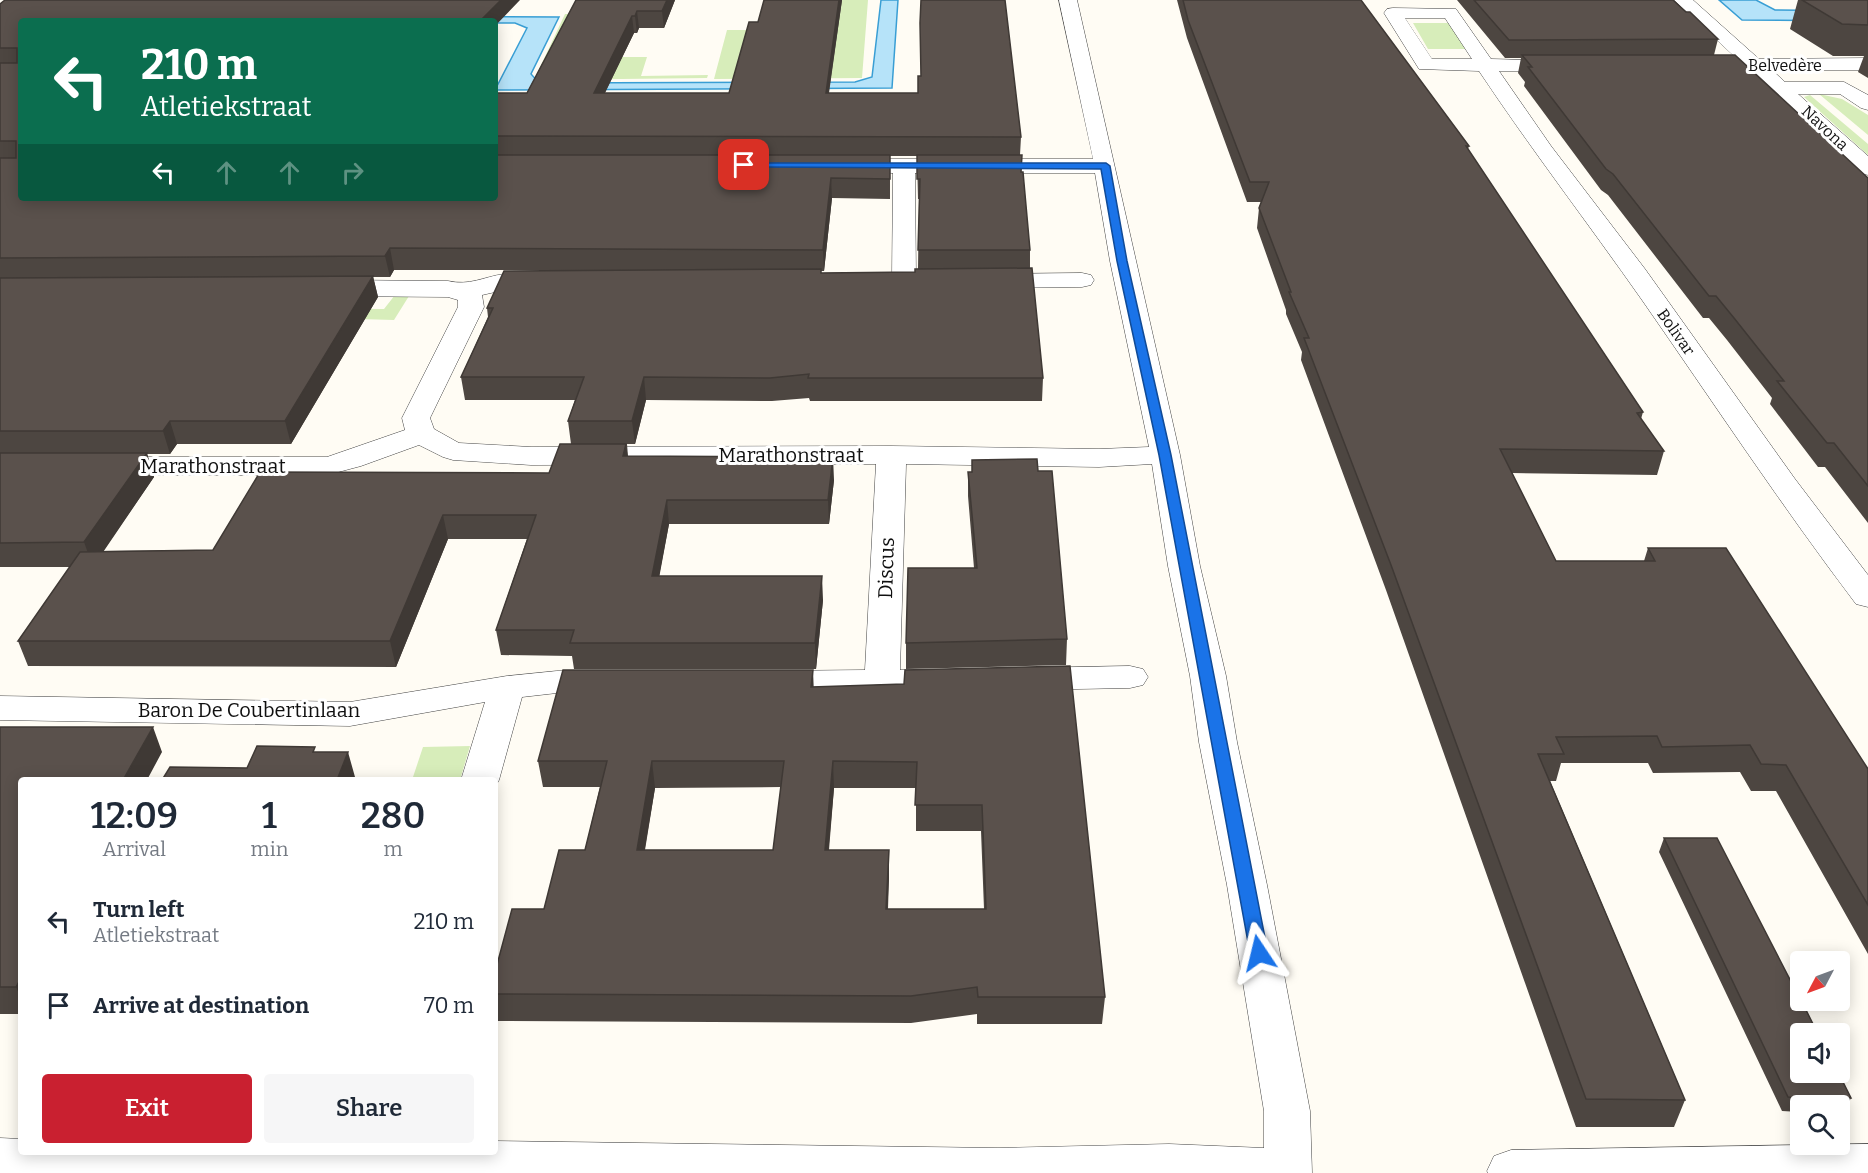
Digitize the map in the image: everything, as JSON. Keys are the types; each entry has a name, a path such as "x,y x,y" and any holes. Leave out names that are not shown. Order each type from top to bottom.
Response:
{"street":[{"path":"0,1159 357,1160 998,1169 1169,1166 1288,1171 1285,1100 1165,455 1122,261 1106,166 1068,0"},
{"name":"Navona","path":"1683,0 1868,168"},
{"name":"Bolivar","path":"1486,65 1426,65 1393,13 1450,13 1486,65 1530,130 1649,292 1809,523 1868,597"},
{"name":"Belvedère","path":"1683,65 1868,64"},
{"path":"1486,65 1579,65"},
{"name":"Navona","path":"1781,88 1844,88 1868,104"},
{"path":"821,165 1106,166"},
{"path":"904,166 892,281 928,281"},
{"path":"963,281 1082,280"},
{"path":"303,288 423,287 463,292 504,282 571,282"},
{"path":"421,434 416,418 471,307 471,297 463,292"},
{"name":"Marathonstraat","path":"83,466 327,466 351,460 421,434 453,451 531,456 891,455 1099,458 1165,455"},
{"name":"Discus","path":"882,682 891,455"},
{"path":"732,682 882,682 1130,677"},
{"path":"481,777 507,687 557,682 640,682"},
{"name":"Baron De Coubertinlaan","path":"0,708 350,714 507,687"},
{"path":"1511,1171 1868,1165"}],"green space":[{"path":"815,0 868,0 862,78 714,79 727,30 810,30"},
{"path":"565,14 599,14 581,57 647,57 641,76 708,75 707,78 534,80"},
{"path":"1413,23 1453,23 1468,49 1428,49"},
{"path":"1819,94 1842,99 1868,115 1868,135"},
{"path":"1810,95 1868,144 1868,155 1804,97"},
{"path":"395,295 409,296 394,320 254,316 259,308 384,309"},
{"path":"470,746 461,777 413,777 423,747"}],"water":[{"path":"881,0 898,0 892,88 498,90 498,84 527,28 515,23 498,23 498,18 18,18 18,20 1,15 559,17 531,74 539,83 855,82 872,77"},
{"path":"1719,0 1756,0 1775,10 1868,11 1868,21 1742,20"}],"building":[{"path":"5,0 501,0 483,18 18,18 18,201 498,201 498,155 890,155 890,179 831,178 823,250 390,248 385,256 0,258 0,158 16,158 16,141 0,141 0,63 17,63 17,48 0,48 0,4"},
{"path":"576,0 667,0 662,11 637,11 635,16 632,16 594,93 729,93 749,22 758,22 764,0 839,0 826,93 918,93 918,76 921,76 921,0 1005,0 1021,137 498,136 498,93 527,93"},
{"path":"1183,0 1361,0 1469,146 1466,146 1643,412 1637,413 1664,451 1500,449 1556,561 1655,561 1648,548 1726,548 1868,769 1868,905 1786,765 1761,764 1750,745 1662,747 1657,736 1556,737 1564,754 1538,754 1685,1100 1586,1099 1391,565 1304,338 1309,338 1289,292 1291,292 1259,208 1269,182 1250,182 1188,20"},
{"path":"1474,0 1673,0 1686,12 1690,12 1718,39 1509,40"},
{"path":"1802,0 1868,0 1868,25 1842,24"},
{"path":"1522,55 1735,55 1868,178 1868,486 1834,443 1827,443 1777,381 1784,381 1734,318 1716,296 1709,296 1613,174 1606,169 1528,67 1532,67"},
{"path":"917,155 1022,155 1021,172 1023,172 1030,250 918,250 920,179 917,179"},
{"path":"1032,268 1043,378 808,378 809,374 770,378 644,377 632,421 568,421 584,377 461,377 493,308 487,308 504,271 821,269 821,273"},
{"path":"373,276 285,421 170,421 163,431 0,431 0,278"},
{"path":"560,444 626,444 623,456 833,457 828,500 667,500 652,576 822,576 815,643 570,643 574,630 496,630 536,515 443,515 390,641 18,641 80,552 213,550 260,472 549,473"},
{"path":"0,453 147,453 84,542 0,543"},
{"path":"1037,459 1038,471 1052,471 1067,639 906,643 908,568 977,568 968,472 972,472 972,460"},
{"path":"1070,666 1105,997 978,997 977,987 911,996 498,994 498,961 512,909 544,909 559,850 585,850 607,761 538,761 563,670 813,670 811,687 904,684 905,670","holes":["652,761 784,761 773,850 637,850","833,761 917,762 915,805 982,805 986,909 886,909 889,850 825,850"]},
{"path":"0,727 153,727 125,777 18,777 18,983 16,987 0,987"},
{"path":"257,746 315,747 313,752 348,752 338,777 164,777 170,767 247,768"},
{"path":"1664,838 1717,838 1790,980 1790,1011 1806,1011 1812,1023 1790,1023 1790,1083 1844,1083 1850,1095 1790,1095 1788,1097"}],"route":[{"path":"744,165 1106,166 1122,261 1165,455 1184,566 1208,676 1218,742 1259,953"}]}
